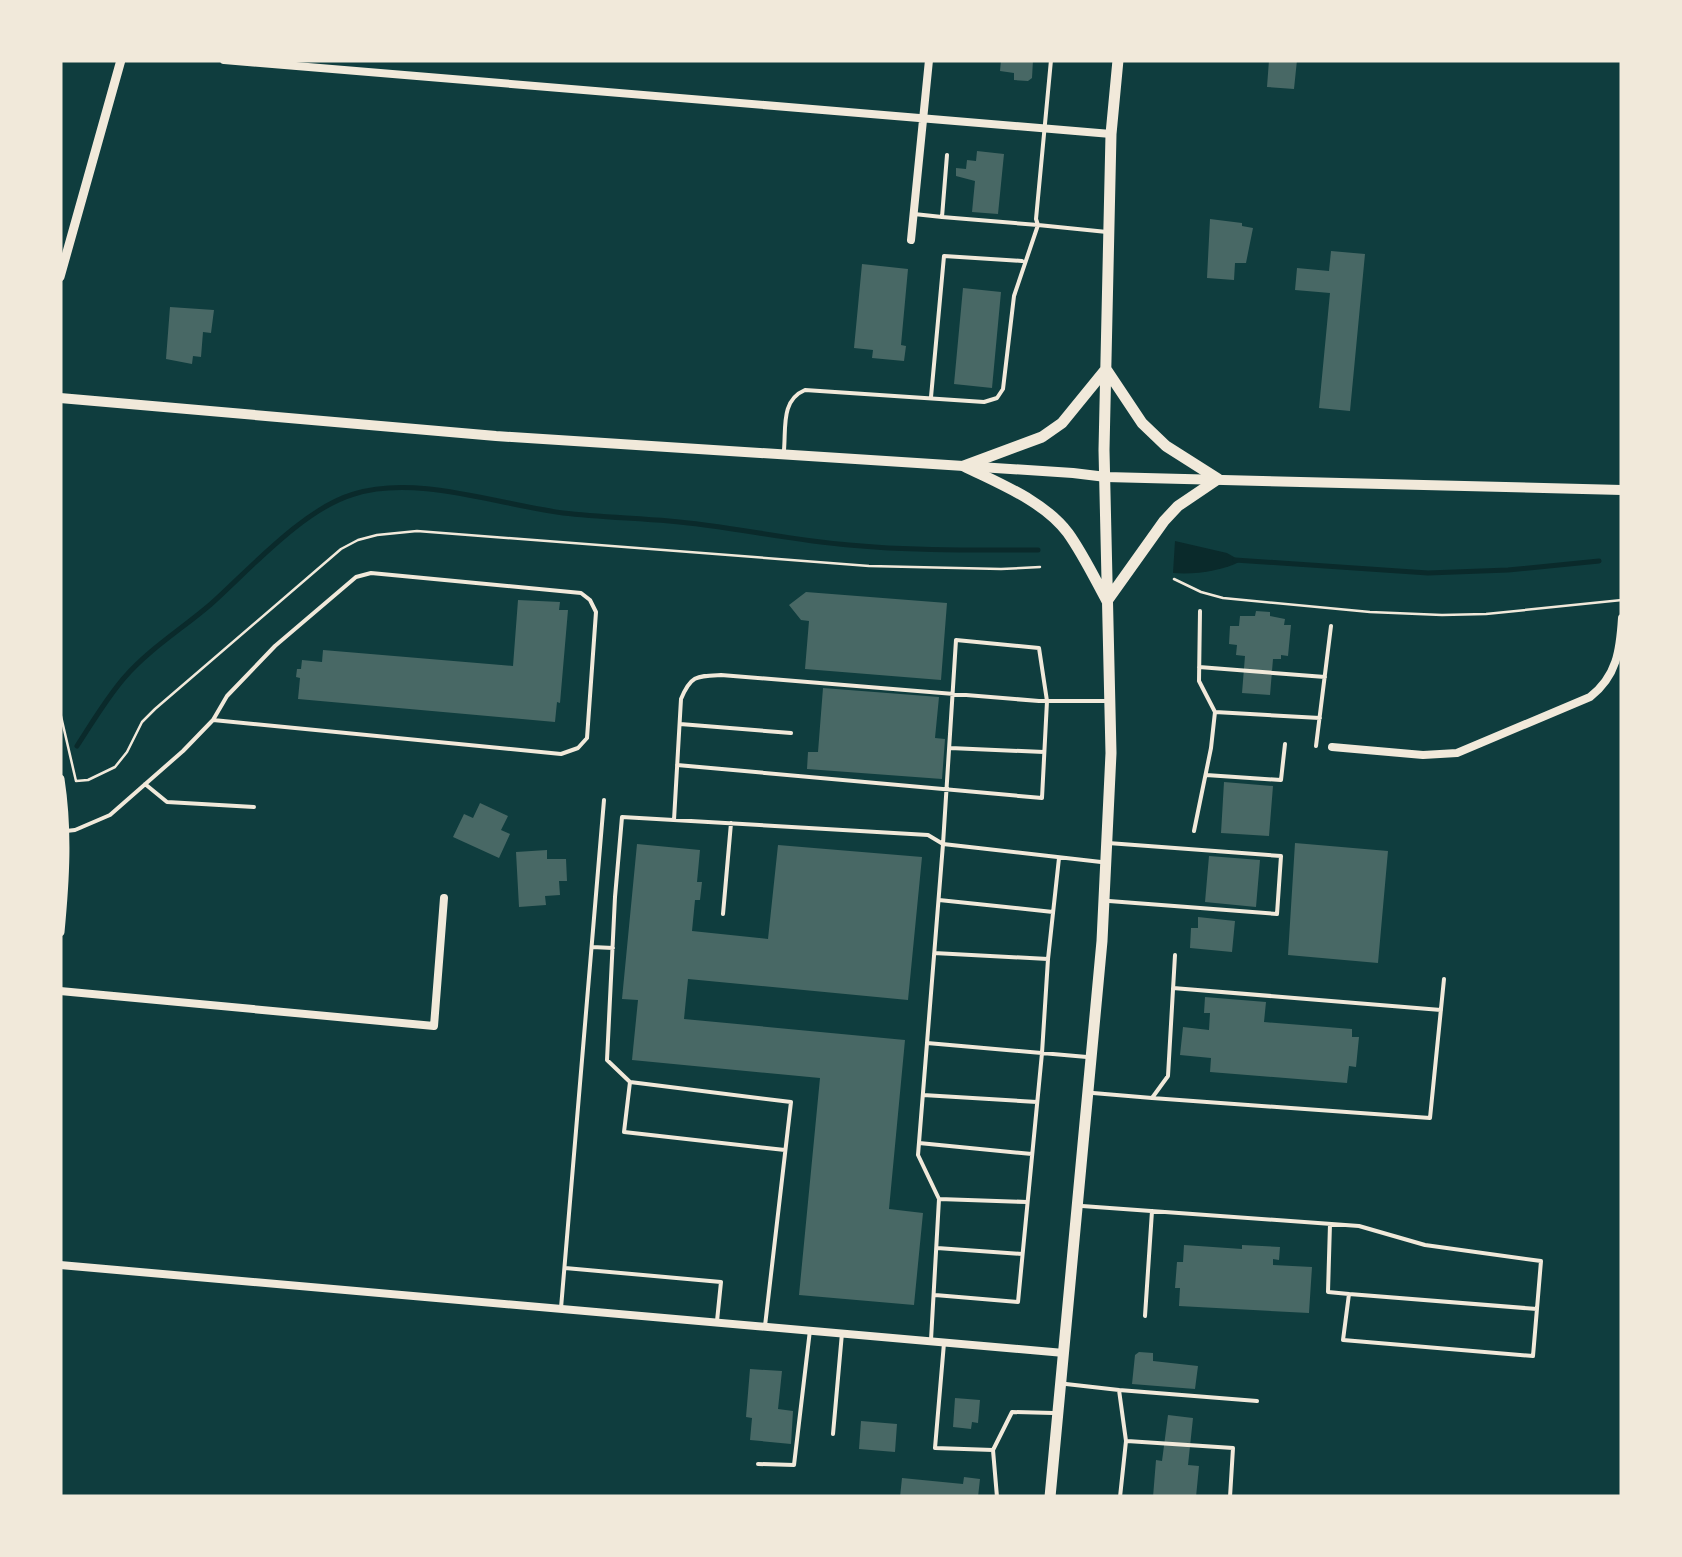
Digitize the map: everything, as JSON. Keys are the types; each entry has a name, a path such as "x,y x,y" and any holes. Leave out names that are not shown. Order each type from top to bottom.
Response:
{"main road":[{"path":"1050,1497 1092,1057 1107,843 1111,753 1106,369 1111,134 1118,60"},
{"path":"964,466 1042,437 1062,423 1106,369"},
{"path":"1106,369 1142,423 1166,446 1218,480"},
{"path":"60,398 496,436 1106,477 1622,490"},
{"path":"964,466 1051,515 1068,533 1107,601"},
{"path":"1107,601 1164,521 1178,506 1218,480"}],"street":[{"path":"60,276 121,60"},
{"path":"224,60 1111,134"},
{"path":"911,240 929,60"},
{"path":"1332,747 1423,755 1457,753 1590,697 1614,670 1622,618"},
{"path":"60,779 66,831 60,932"},
{"path":"60,991 434,1026 444,898"},
{"path":"60,1265 1064,1352"}],"lane":[{"path":"784,454 789,403 795,394 805,390 984,402 996,398 1003,389 1014,296 1038,225 1051,60"},
{"path":"942,218 948,156"},
{"path":"914,214 1109,232"},
{"path":"931,397 944,256 1024,261"},
{"path":"66,831 110,814 183,752 213,720 227,696 275,646 356,577 371,573 581,593 596,612 587,738 578,748 561,754 213,720"},
{"path":"1194,831 1212,748 1215,712 1200,681 1200,610"},
{"path":"1316,746 1331,626"},
{"path":"677,765 948,790 1042,798 1047,701 1039,648 956,640 948,790 918,1155 939,1199 931,1340"},
{"path":"1200,667 1325,676"},
{"path":"674,820 681,699 687,685 697,676 740,676 1047,701 1110,701"},
{"path":"1215,712 1320,718"},
{"path":"680,724 790,733"},
{"path":"1206,776 1282,780 1285,744"},
{"path":"950,748 1044,752"},
{"path":"145,784 166,802 254,807"},
{"path":"561,1308 604,800"},
{"path":"765,1326 790,1102 630,1082 607,1060 622,817 928,836 943,844 1106,862"},
{"path":"723,914 731,824"},
{"path":"1104,901 1277,914 1281,856 1107,843"},
{"path":"935,1296 1018,1302 1060,857"},
{"path":"939,900 1053,912"},
{"path":"592,947 612,948"},
{"path":"934,953 1048,959"},
{"path":"1152,1098 1168,1076 1176,956"},
{"path":"1088,1092 1430,1118 1444,979"},
{"path":"1173,988 1441,1010"},
{"path":"927,1043 1092,1057"},
{"path":"630,1082 624,1132 786,1150"},
{"path":"923,1095 1037,1102"},
{"path":"919,1144 1032,1154"},
{"path":"939,1199 1027,1202"},
{"path":"1078,1206 1358,1226 1425,1245 1540,1260 1533,1356 1343,1340 1349,1294"},
{"path":"1145,1316 1152,1211"},
{"path":"1330,1224 1328,1292 1537,1309"},
{"path":"937,1248 1022,1254"},
{"path":"564,1268 720,1282 717,1322"},
{"path":"758,1464 794,1466 810,1330"},
{"path":"833,1434 842,1333"},
{"path":"944,1342 935,1448 992,1450"},
{"path":"1061,1384 1257,1400"},
{"path":"1119,1390 1126,1441 1120,1497"},
{"path":"996,1497 992,1450 1012,1412 1058,1413"},
{"path":"1126,1441 1233,1448 1230,1497"}],"path":[{"path":"60,712 76,781 88,780 116,767 135,732 155,709 323,563 358,540 394,532 868,566 1040,566"},
{"path":"1174,579 1222,598 1406,614 1486,614 1622,600"}],"water":[{"path":"1175,541 1227,553 1241,561 1208,572 1173,573"}],"building":[{"path":"1001,60 1033,60 1032,78 1014,80 1014,73 1000,71"},
{"path":"1269,60 1297,60 1294,89 1267,87"},
{"path":"977,151 1004,154 998,214 972,212 975,181 956,176 956,168 966,169 967,160 976,161"},
{"path":"1210,219 1253,228 1246,263 1235,263 1234,280 1207,278"},
{"path":"1331,251 1365,254 1350,411 1319,408 1330,293 1295,290 1297,268 1329,271"},
{"path":"862,264 908,269 901,345 906,346 904,361 872,358 873,350 854,348"},
{"path":"963,288 1001,292 992,388 954,384"},
{"path":"170,307 214,310 211,333 203,332 201,357 193,356 192,364 166,359"},
{"path":"806,592 947,603 941,680 805,669 809,621 801,620 789,605"},
{"path":"518,600 560,602 559,610 568,610 555,722 298,699 297,669 301,669 302,660 322,662 323,650 513,666"},
{"path":"1256,611 1270,612 1270,616 1285,619 1284,625 1291,625 1288,656 1273,659 1270,695 1242,693 1245,656 1236,655 1237,645 1229,644 1230,626 1239,626 1240,616 1255,616"},
{"path":"823,688 939,697 935,738 945,739 942,779 807,769 808,752 818,752"},
{"path":"1224,782 1273,786 1269,836 1221,833"},
{"path":"480,803 508,816 501,830 510,834 499,858 453,837 464,814 473,818"},
{"path":"1295,843 1388,851 1378,963 1288,955"},
{"path":"637,844 700,850 697,882 702,882 700,900 695,900 692,931 768,939 778,845 922,857 908,1000 688,979 684,1019 905,1040 889,1209 923,1213 914,1305 799,1295 820,1078 632,1060 638,1000 622,999"},
{"path":"547,850 547,859 566,859 567,881 559,881 560,895 545,896 546,905 519,907 516,852"},
{"path":"1209,856 1260,860 1256,907 1205,902"},
{"path":"1198,917 1235,921 1232,952 1190,948 1191,928 1198,928"},
{"path":"1205,997 1266,1002 1264,1022 1352,1029 1352,1037 1359,1037 1356,1067 1349,1066 1347,1083 1210,1072 1211,1058 1180,1055 1183,1027 1209,1030 1210,1013 1204,1013"},
{"path":"1184,1245 1280,1247 1279,1260 1273,1259 1273,1265 1312,1267 1309,1313 1179,1306 1180,1288 1175,1288 1177,1262 1183,1262"},
{"path":"1153,1353 1153,1361 1198,1366 1195,1389 1132,1384 1135,1355"},
{"path":"750,1369 782,1371 778,1409 793,1411 791,1444 750,1440 752,1418 746,1417"},
{"path":"955,1398 980,1400 978,1423 972,1422 971,1429 953,1427"},
{"path":"1168,1415 1193,1418 1188,1465 1199,1466 1196,1497 1153,1497 1156,1460 1162,1461"},
{"path":"861,1421 897,1424 895,1452 859,1449"},
{"path":"964,1477 980,1479 978,1497 900,1497 902,1478 963,1484"}],"waterway":[{"path":"77,746 111,694 134,668 278,541 335,502 378,489 431,489 563,513 692,523 849,545 1038,550"},
{"path":"1235,560 1428,573 1599,561"}]}
